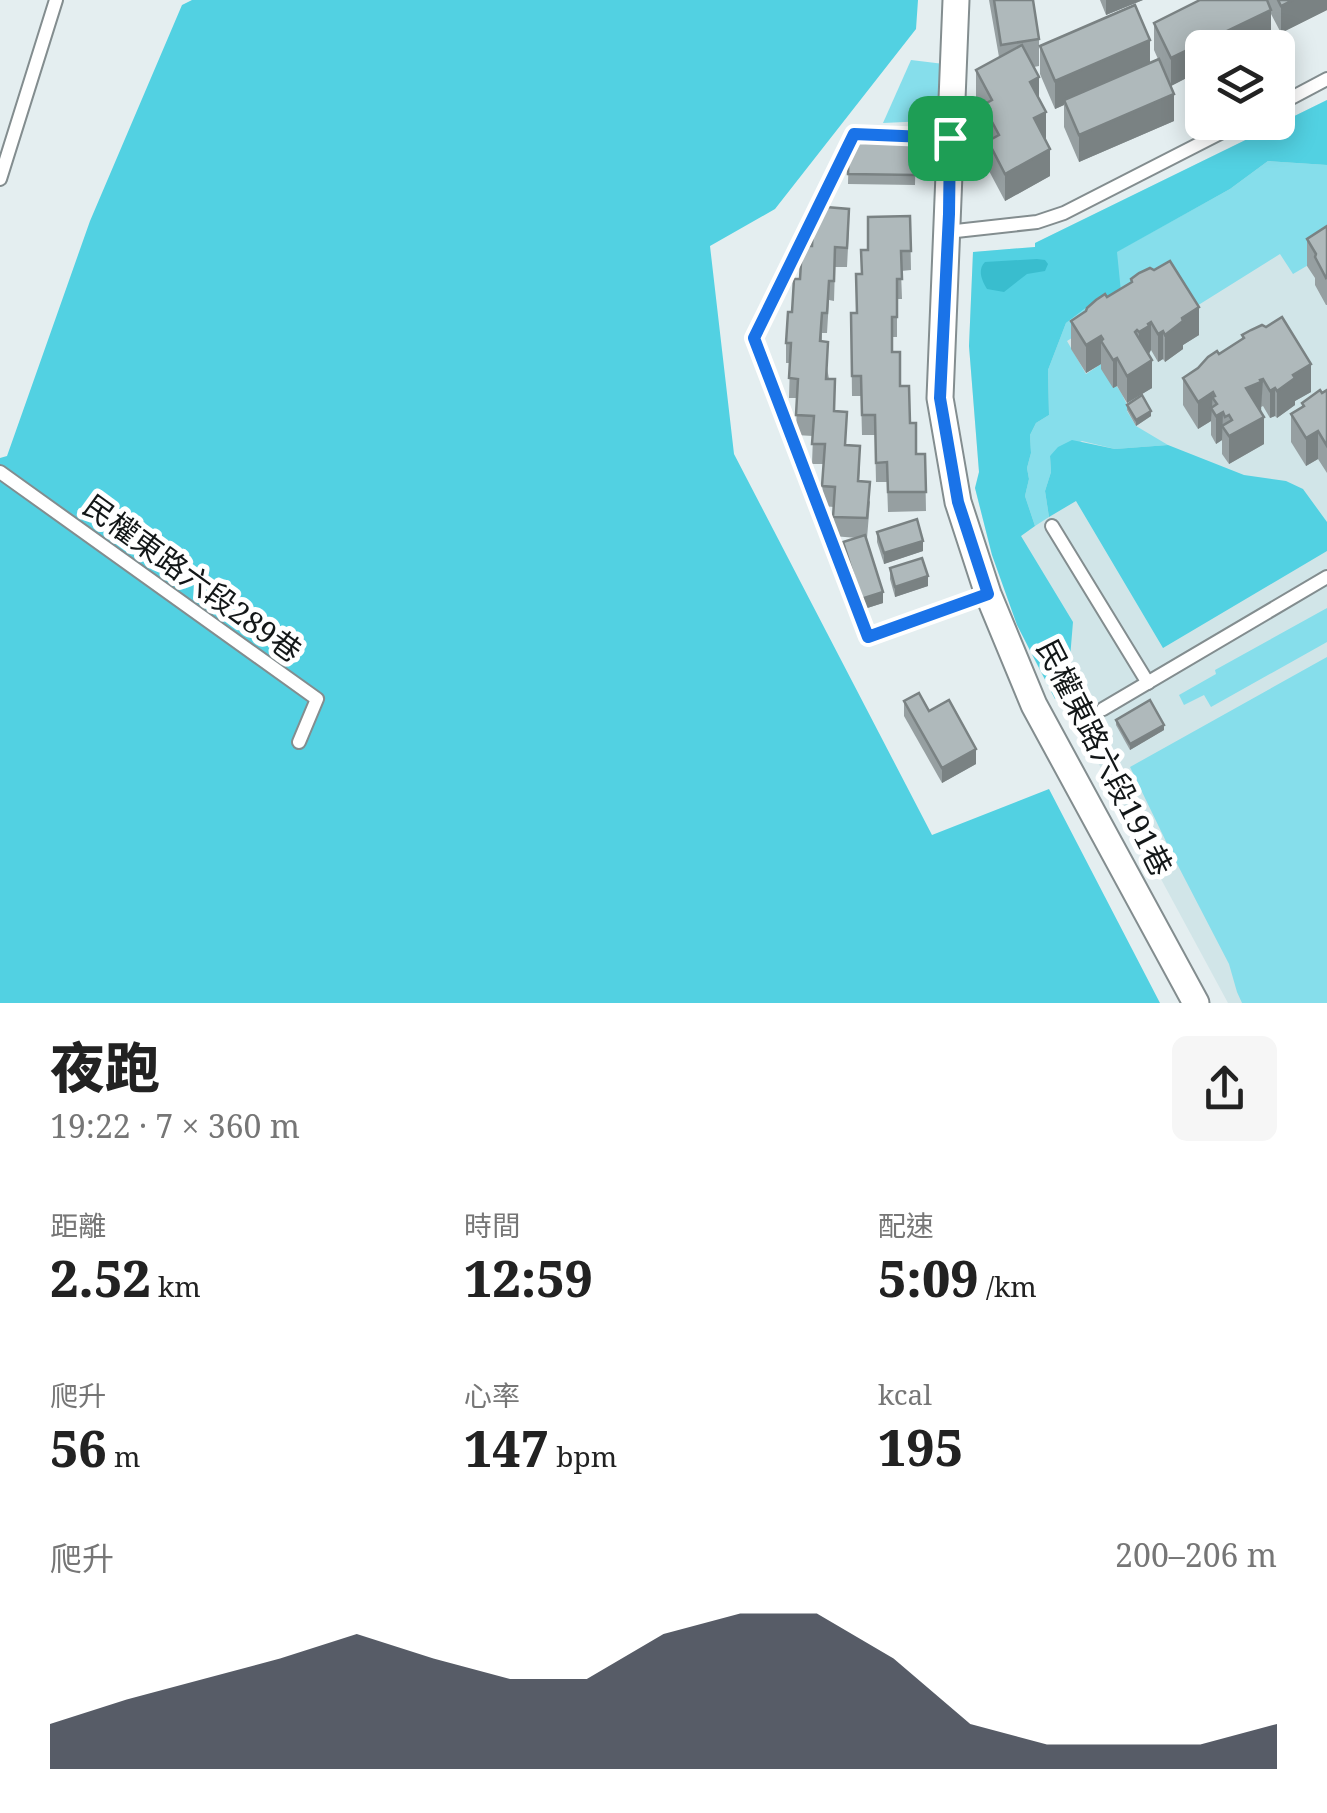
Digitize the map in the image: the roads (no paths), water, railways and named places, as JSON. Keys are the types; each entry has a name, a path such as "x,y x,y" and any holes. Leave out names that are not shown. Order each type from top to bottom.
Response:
{"street":[{"name":"民權東路六段191巷","path":"956,0 940,398 958,502 988,594 1034,705 1196,1003"}],"lane":[{"path":"0,179 56,0"},
{"path":"1295,96 1327,80"},
{"path":"950,138 854,134 754,338 868,637 988,594"},
{"path":"947,232 1038,222 1064,213 1207,140"},
{"name":"民權東路六段289巷","path":"0,472 317,699 299,742"},
{"path":"1052,526 1148,683"},
{"path":"1103,709 1327,577"}]}
